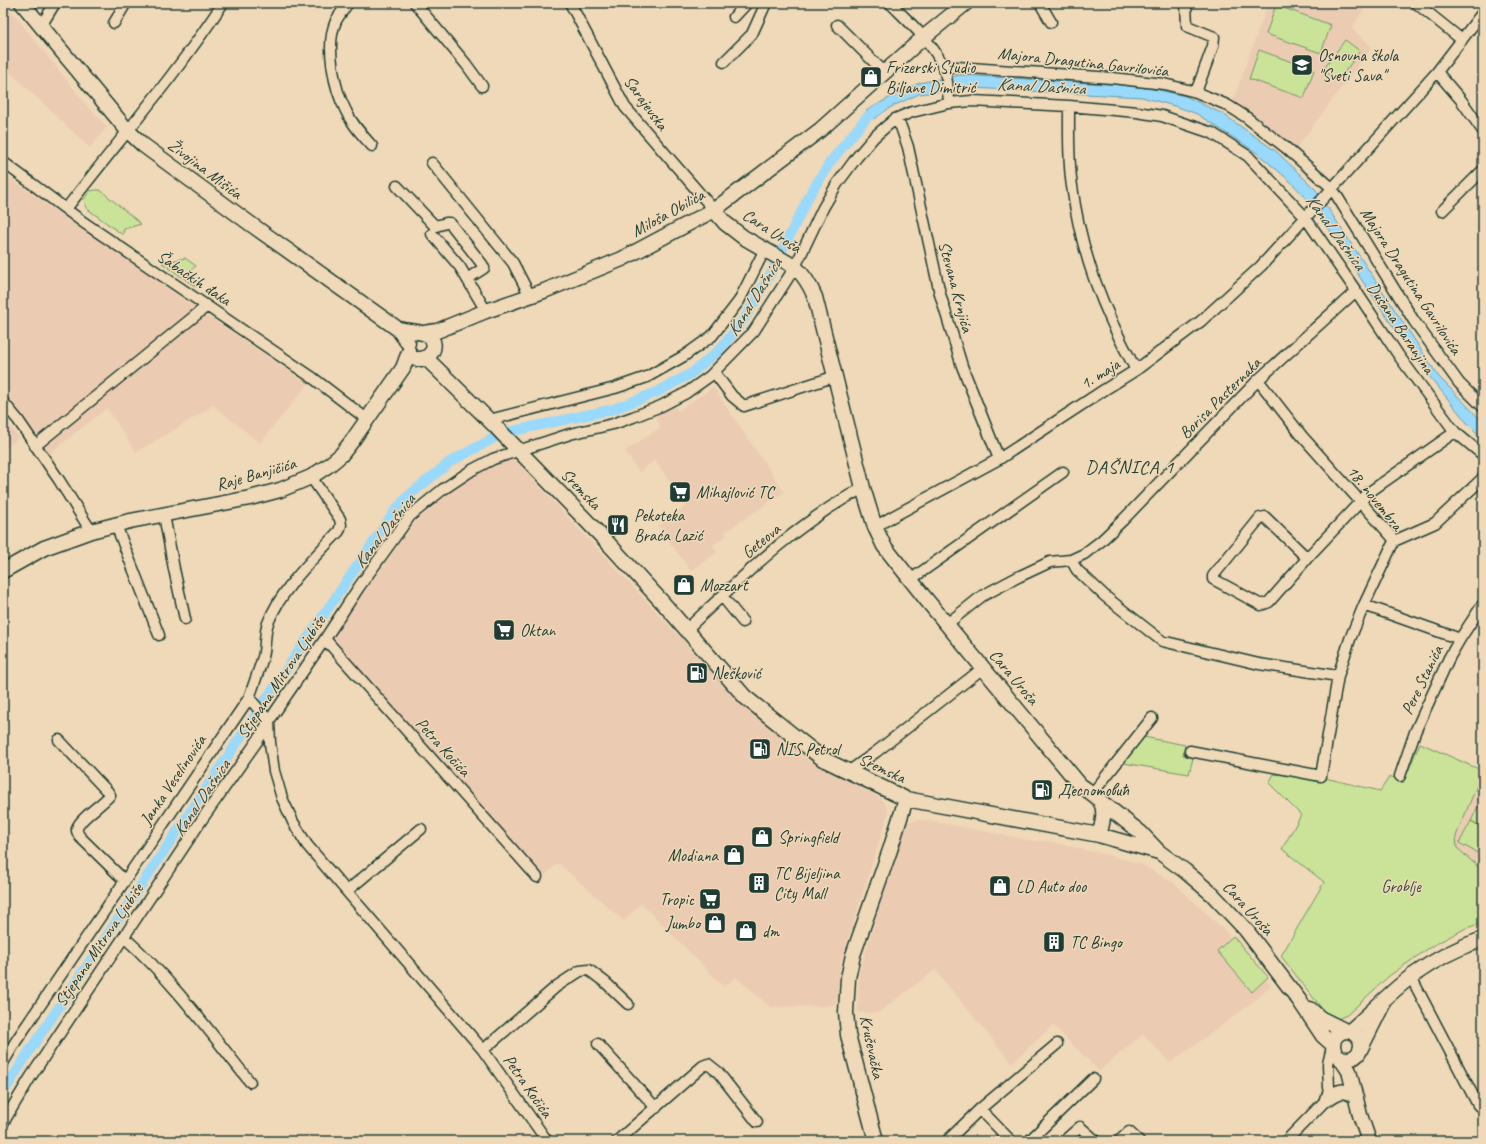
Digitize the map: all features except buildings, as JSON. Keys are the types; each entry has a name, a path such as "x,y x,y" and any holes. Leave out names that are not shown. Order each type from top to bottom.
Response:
{"main road":[{"name":"Živojina Mišića","path":"22,3 127,130 143,145 241,218 398,330"},
{"name":"Miloša Obilića","path":"427,333 544,291 622,259 714,210 820,130 924,36 966,3"},
{"name":"Cara Uroša","path":"714,210 725,223 765,250 793,266 808,280 815,297 836,376 863,488 875,527 884,546 910,580 1080,785 1141,833 1159,852 1185,871 1212,894 1246,930 1299,1000"},
{"path":"398,330 427,333"},
{"path":"398,330 408,348"},
{"path":"408,348 412,336 427,333"},
{"path":"403,368 429,353 427,333"},
{"name":"Sremska","path":"408,348 414,358 429,353 437,370 492,423 607,542 687,629 745,697 823,759 906,799 1099,835 1159,852"},
{"name":"Raje Banjičića","path":"3,571 44,548 91,531 250,498 280,490 311,477 341,455 368,420 403,368 408,348"},
{"path":"1096,797 1103,812 1103,824 1099,835"},
{"name":"Kruševačka","path":"876,1141 848,1035 846,1012 848,978 853,955 890,850 906,799"},
{"path":"1336,1052 1337,1034 1348,1031 1411,977 1429,965 1483,939"},
{"path":"1336,1052 1345,1060 1353,1058 1360,1050 1386,998"},
{"path":"1299,1000 1320,1018 1358,1036 1360,1040 1360,1114"},
{"path":"1299,1000 1349,1071 1360,1114 1369,1141"},
{"path":"1327,1098 1339,1092 1349,1092 1356,1097"}],"street":[{"path":"41,26 55,3"},
{"path":"114,23 126,3"},
{"path":"66,209 168,80 223,3"},
{"path":"348,3 336,21 332,38 333,74 338,94 346,112 356,128 372,146"},
{"path":"415,3 466,64 482,86"},
{"name":"Sarajevska","path":"570,3 625,107 714,210"},
{"path":"734,17 747,3"},
{"path":"724,62 752,34 766,3"},
{"path":"890,3 924,36 944,69 949,100"},
{"path":"1040,3 1052,22"},
{"path":"1186,3 1187,26 1214,37 1213,46 1196,92"},
{"path":"1416,3 1462,40"},
{"path":"1330,190 1437,72 1483,12"},
{"path":"837,25 884,72"},
{"name":"Majora Dragutina Gavrilovića","path":"944,69 1126,79 1164,84 1196,92 1227,105 1246,117 1285,147 1330,190 1414,321 1459,383 1483,407"},
{"path":"1437,72 1461,100 1483,131"},
{"name":"Dušana Baranjina","path":"714,372 754,331 793,266 837,184 874,137 895,119 949,100 1069,106 1137,112 1162,116 1212,133 1248,156 1305,217 1399,356 1456,432 1483,455"},
{"path":"1069,106 1068,146 1078,224 1088,262 1101,300 1136,370"},
{"name":"Stevana Krnjića","path":"895,119 901,127 908,147 940,294 955,345 999,459"},
{"name":"Šabačkih đaka","path":"3,162 84,222 313,378 368,420"},
{"path":"432,163 513,263 530,296"},
{"path":"1442,211 1483,170"},
{"path":"397,186 433,224 436,226 446,223 450,224 482,264 484,268 481,271 467,279"},
{"name":"1. maja","path":"875,527 999,459 1136,370 1200,321 1261,266 1330,190"},
{"path":"432,234 460,267 486,311"},
{"path":"492,423 616,388 647,377 684,356 712,336 739,301 765,250"},
{"name":"Borisa Pasternaka","path":"947,624 982,596 1050,562 1071,560 1084,554 1101,541 1258,380 1356,291"},
{"path":"35,446 207,306"},
{"path":"714,372 732,396 744,406 836,376"},
{"name":"Stjepana Mitrova Ljubiše","path":"3,1123 30,1078 203,818 258,740 266,718 325,639 359,587 410,516 442,490 472,470 493,459 570,434 613,424 661,406 686,393 714,372"},
{"name":"18. novembra","path":"1190,751 1320,776 1338,676 1350,639 1364,605 1394,541 1302,436 1258,380"},
{"path":"3,402 18,420 76,505 91,531"},
{"path":"1307,558 1265,516 1260,518 1213,576 1213,579 1261,605 1265,605 1368,493 1456,432"},
{"path":"910,580 1063,472"},
{"path":"266,718 251,700 263,656 267,626 273,611 283,595 339,531 341,526 340,519 311,477"},
{"path":"1394,541 1435,523 1483,478"},
{"name":"Geteova","path":"687,629 763,559 802,527 837,502 863,488"},
{"path":"164,515 185,620"},
{"path":"116,525 159,635"},
{"path":"1071,560 1077,570 1106,598 1162,641 1259,664 1338,676"},
{"path":"722,596 743,622"},
{"name":"Pere Stanića","path":"1400,776 1415,732 1449,658 1483,604"},
{"path":"1364,605 1460,639"},
{"name":"Petra Kočića","path":"325,639 537,877"},
{"path":"848,772 876,752 983,668"},
{"name":"Janka Veselinovića","path":"3,1063 16,1041 251,700"},
{"name":"Petra Kočića","path":"266,718 274,771 282,798 293,822 307,845 483,1050 547,1141"},
{"path":"1096,797 1152,718"},
{"path":"59,740 110,795 81,821 77,826 77,832 80,837 125,882"},
{"path":"347,891 422,829"},
{"path":"124,937 154,966 202,1022 250,1082"},
{"name":"Petra Kočića","path":"483,1050 557,986 580,971 589,970 606,983 628,1004"},
{"path":"1411,977 1478,1105"},
{"path":"598,1044 656,1108"},
{"path":"947,1141 980,1109 1057,1044"},
{"path":"1286,1141 1327,1098 1329,1082 1328,1064 1336,1052"},
{"path":"617,1141 703,1066 708,1064 718,1072 757,1122"},
{"path":"1028,1141 1093,1079"},
{"path":"980,1109 1011,1141"},
{"path":"1064,1141 1080,1127 1096,1141"},
{"path":"1119,1141 1129,1132 1138,1141"}],"shaded area":[{"path":"3,3 5,3 89,108 107,127 90,148 3,67"},
{"name":"Osnovna škola \"Sveti Sava\"","path":"1268,3 1367,3 1352,29 1372,47 1295,150 1232,104"},
{"path":"3,173 138,268 308,384 260,443 213,405 136,452 107,408 49,454 3,391"},
{"path":"713,387 784,492 725,532 727,535 713,545 717,552 691,571 658,526 686,506 655,460 639,472 625,451 661,427 656,419 659,413 673,405 678,411"},
{"path":"3,416 19,438 3,450"},
{"path":"512,457 731,692 782,738 829,769 883,800 888,811 886,820 840,965 837,999 835,1004 827,1006 770,1007 736,977 724,987 641,903 624,921 558,863 543,877 330,638 413,524 440,500 473,475 492,463"},
{"path":"1483,771 1483,871 1457,848 1456,836"},
{"path":"917,820 932,821 1033,841 1048,841 1139,863 1174,883 1224,930 1271,985 1252,1003 1170,1063 1143,1034 1099,1071 1053,1025 1012,1063 935,970 878,1013 858,1012 859,973 906,823"}],"green space":[{"path":"1276,5 1331,25 1321,53 1266,34"},
{"path":"1345,40 1360,51 1338,81 1323,70"},
{"path":"1259,50 1314,70 1304,98 1249,79"},
{"path":"100,190 141,224 124,229 123,235 86,208 84,199 90,191"},
{"path":"185,258 196,266 191,270 196,287 162,263"},
{"path":"1144,737 1185,745 1183,755 1193,758 1189,774 1123,763"},
{"name":"Groblje","path":"1420,743 1483,771 1456,836 1457,848 1483,871 1483,923 1466,928 1432,946 1389,976 1347,1015 1337,1019 1326,1014 1281,956 1324,882 1282,849 1301,815 1269,783 1274,774 1325,778 1380,791 1390,776 1403,783"},
{"path":"1482,798 1483,799 1483,827 1471,821"},
{"path":"1471,821 1483,828 1483,856 1459,843"},
{"path":"1233,936 1268,977 1252,992 1217,951"}],"water":[{"path":"960,75 1124,85 1159,90 1185,96 1223,114 1277,152 1316,190 1439,377 1483,422 1483,439 1468,424 1413,356 1327,226 1306,198 1290,181 1257,153 1197,114 1142,97 972,88 919,94 891,107 874,119 866,111 919,83"}],"waterway":[{"name":"Kanal Dašnica","path":"3,1093 30,1050 296,655 397,508 407,497 450,462 503,433 614,409 657,392 692,373 720,349 745,318 771,273 810,194 831,161 867,117 881,108"}],"place":[{"name":"Osnovna škola \"Sveti Sava\"","path":"1302,65"},
{"name":"Frizerski Studio Biljane Dimitrić","path":"871,77"},
{"name":"Mihajlović TC","path":"680,492"},
{"name":"Pekoteka Braća Lazić","path":"618,525"},
{"name":"Mozzart","path":"684,585"},
{"name":"Oktan","path":"504,630"},
{"name":"Nešković","path":"697,673"},
{"name":"NIS Petrol","path":"760,749"},
{"name":"Деспотовић","path":"1042,790"},
{"name":"Springfield","path":"762,837"},
{"name":"Modiana","path":"734,855"},
{"name":"TC Bijeljina City Mall","path":"759,883"},
{"name":"LD Auto doo","path":"1000,886"},
{"name":"Tropic","path":"710,899"},
{"name":"Jumbo","path":"715,923"},
{"name":"dm","path":"746,931"},
{"name":"TC Bingo","path":"1054,942"}],"district":[{"name":"DAŠNICA 1","path":"1130,467"}]}
